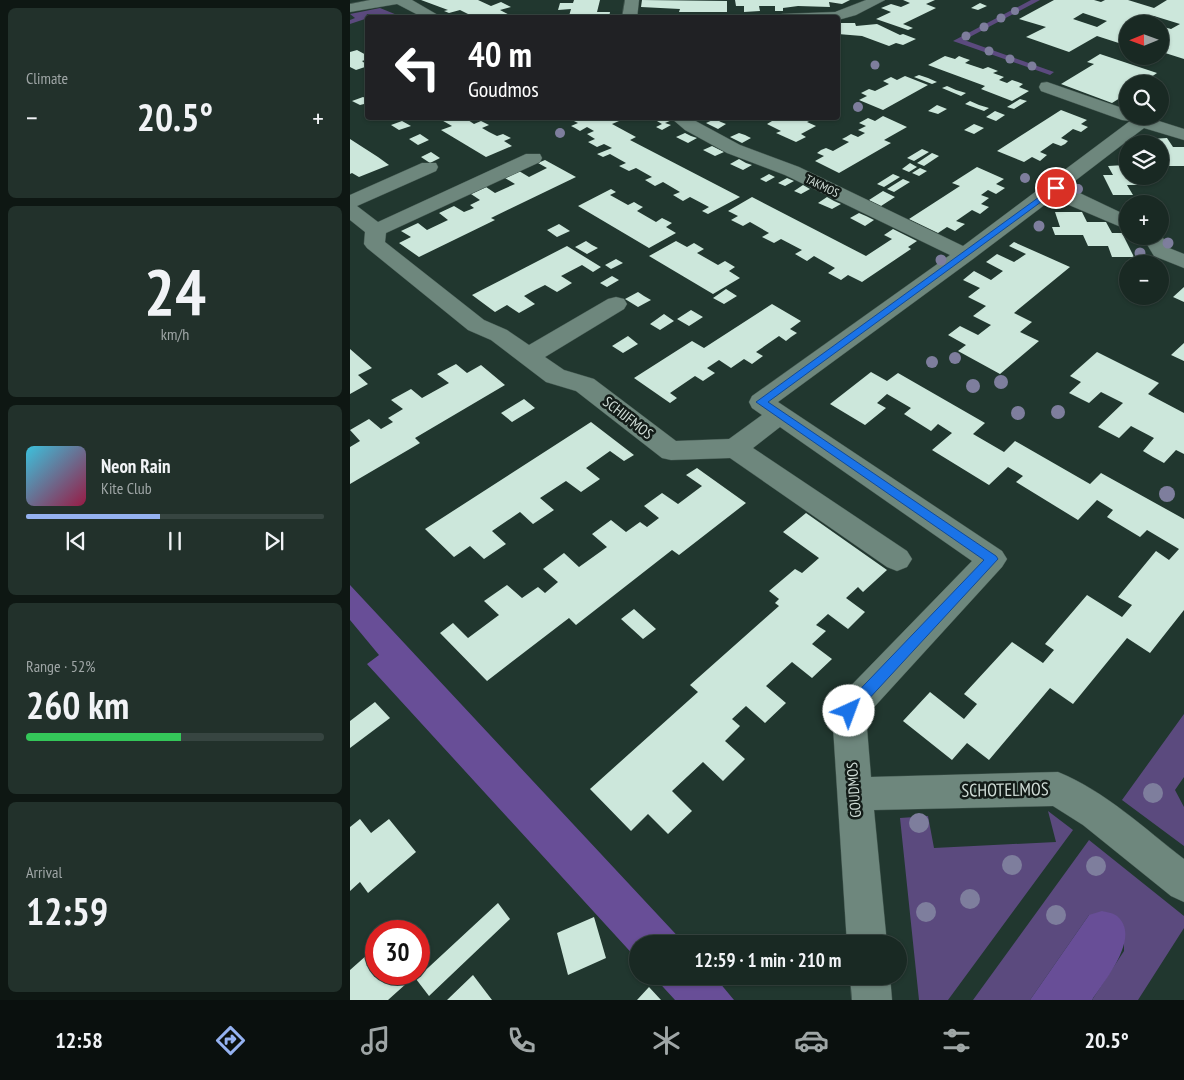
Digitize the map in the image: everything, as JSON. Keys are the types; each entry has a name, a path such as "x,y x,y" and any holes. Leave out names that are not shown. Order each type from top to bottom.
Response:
{"street":[{"path":"350,8 394,0"},
{"path":"401,0 430,15"},
{"path":"630,15 632,0"},
{"path":"839,15 878,0"},
{"path":"1047,87 1119,113"},
{"name":"TAKMOS","path":"682,120 769,166 792,171 966,256"},
{"name":"GOUDMOS","path":"866,935 849,711 992,559 761,402 872,320 966,256 1056,188 1124,125"},
{"path":"1153,125 1184,135"},
{"path":"350,210 376,230 533,158"},
{"path":"350,202 429,167"},
{"path":"1056,188 1076,201 1119,220"},
{"name":"SCHIJFMOS","path":"376,230 374,244 476,325 499,335 555,376 585,385 671,451 735,448"},
{"path":"1157,245 1161,252 1184,262"},
{"path":"528,356 616,304"},
{"path":"780,414 735,448 897,559"},
{"name":"SCHOTELMOS","path":"854,794 1058,789 1096,813 1184,883"},
{"path":"871,985 872,1000"}],"shaded area":[{"path":"1031,0 1040,0 964,40 1054,72 1050,75 953,41"},
{"path":"380,8 397,15 367,14 365,19 350,24 350,20 355,18 350,14"},
{"path":"350,585 677,935 629,935 629,950 367,664 379,655 350,620"},
{"path":"1184,714 1184,777 1175,790 1184,807 1184,846 1122,800"},
{"path":"1048,811 1073,830 948,1000 919,1000 900,818 928,816 934,848 1056,842"},
{"path":"1089,840 1184,916 1184,928 1138,1000 1092,1000 1124,951 1124,926 1089,915 1030,1000 973,1000"},
{"path":"1102,911 1117,916 1124,925 1125,935 1123,947 1112,971 1092,1000 1030,1000 1089,915"},
{"path":"661,985 722,985 734,1000 675,1000"}],"building":[{"path":"421,0 478,0 491,6 501,2 511,7 500,10 509,15 470,15 460,10 449,13 444,11 448,10"},
{"path":"574,0 600,0 597,12 610,12 610,15 569,15 571,9 558,10 560,3 573,3"},
{"path":"642,0 727,1 727,12 679,12 680,9 641,7"},
{"path":"735,0 850,0 842,4 829,2 830,7 798,6 783,8 783,11 775,11 775,6 759,6 760,11 744,12 744,6 736,6"},
{"path":"903,0 935,0 926,4 936,8 903,24 913,28 908,30 876,19 891,12 881,8 891,4 901,7 910,3"},
{"path":"1054,0 1094,0 1101,2 1105,0 1128,0 1154,8 1167,0 1184,0 1184,59 1169,54 1169,28 1180,24 1169,21 1169,15 1119,15 1119,43 1097,36 1069,52 1026,37 1046,27 1019,19","holes":["1083,13 1107,21 1097,27 1073,19"]},
{"path":"980,3 987,6 978,10 971,8"},
{"path":"840,23 855,23 856,26 877,24 900,35 903,34 916,39 903,45 896,43 889,46 862,36 840,34"},
{"path":"357,50 365,54 365,60 362,61 365,64 365,67 356,70 350,67 350,52"},
{"path":"1100,54 1119,60 1119,65 1133,65 1157,73 1154,75 1119,75 1119,99 1112,103 1061,84 1094,64 1087,62"},
{"path":"945,56 955,59 959,56 970,60 965,63 983,69 988,67 998,71 993,73 1004,77 999,80 1007,83 1012,80 1018,82 1023,84 1019,87 1029,91 1012,101 981,89 985,86 928,65"},
{"path":"919,75 937,82 932,84 914,77"},
{"path":"905,76 928,85 883,110 859,100 867,96 861,93 869,89 875,91 889,84 883,81 891,77 897,80"},
{"path":"947,86 966,93 961,96 942,88"},
{"path":"365,98 365,104 360,105 352,101"},
{"path":"1020,99 1027,101 1014,109 1007,107"},
{"path":"970,101 989,108 984,111 965,104"},
{"path":"937,105 947,109 938,114 928,111"},
{"path":"1061,110 1087,120 1081,124 1088,127 1081,132 1073,129 1061,138 1068,141 1065,144 1061,146 1053,143 1040,152 1047,155 1040,161 1032,157 1024,162 997,151"},
{"path":"995,111 1005,115 996,121 986,117"},
{"path":"883,116 907,127 884,140 891,143 839,173 815,161 824,156 817,153 821,150 826,148 833,151 849,142 842,139 851,134 858,137 865,133 858,130 866,126 859,123 868,118 875,121"},
{"path":"442,120 468,120 474,124 481,121 489,125 482,128 489,132 497,136 503,134 511,138 504,141 512,146 486,157 441,130 452,126"},
{"path":"572,120 619,121 612,124 636,137 630,140 740,197 708,214 702,211 709,207 690,197 683,201 673,195 680,192 663,182 655,186 645,180 652,177 636,168 629,171 619,166 626,163 610,154 603,157 597,154 612,148 604,144 597,147 588,142 595,139 587,134 594,131 587,127 580,131 571,126 578,123"},
{"path":"672,120 665,123 671,125 662,130 656,127 662,124 657,121"},
{"path":"717,120 726,124 718,129 706,123"},
{"path":"770,120 811,120 807,122 816,126 801,134 806,137 796,142 776,133 781,131 767,124 772,121"},
{"path":"402,121 411,126 399,130 391,125"},
{"path":"974,124 984,128 974,134 964,130"},
{"path":"685,133 697,138 688,143 676,137"},
{"path":"739,133 751,138 742,143 730,137"},
{"path":"420,134 429,140 418,145 409,139"},
{"path":"350,139 389,165 359,177 352,173 350,174"},
{"path":"1169,141 1173,147 1184,147 1184,166 1169,166"},
{"path":"712,146 724,152 715,156 703,150"},
{"path":"922,149 929,152 914,161 907,158"},
{"path":"431,152 440,158 430,163 421,157"},
{"path":"932,153 939,156 924,166 917,163"},
{"path":"739,159 752,165 743,170 730,164"},
{"path":"545,160 576,177 491,218 495,220 419,257 399,243 411,237 401,231 418,223 427,230 448,220 439,213 454,206 464,212 474,208 470,205 480,200 471,194 486,187 495,193 515,184 505,178 519,171 529,177 547,168 538,163"},
{"path":"910,163 917,167 909,172 902,169"},
{"path":"1119,165 1119,185 1127,185 1133,195 1113,195 1103,175 1113,175 1108,166"},
{"path":"977,167 1004,179 996,184 1005,188 996,194 988,190 981,195 989,198 981,204 989,207 980,214 972,210 956,221 965,224 955,231 947,227 938,233 909,219 960,186 952,183"},
{"path":"920,168 927,171 919,176 912,173"},
{"path":"769,174 775,177 766,182 760,179"},
{"path":"893,174 900,177 884,187 877,184"},
{"path":"787,178 794,181 785,186 778,183"},
{"path":"903,179 910,182 894,192 887,189"},
{"path":"803,185 810,189 801,194 794,191"},
{"path":"611,189 616,192 610,195 628,205 634,202 643,207 637,211 656,222 662,218 672,223 666,227 676,233 649,248 578,206"},
{"path":"883,191 895,197 881,206 869,200"},
{"path":"752,197 866,256 892,239 884,235 893,229 917,241 908,247 911,249 862,282 848,275 841,280 828,273 835,268 814,256 807,261 795,254 802,250 781,239 774,243 762,237 769,233 750,222 743,226 731,220 738,216 728,211"},
{"path":"827,197 841,204 832,209 818,203"},
{"path":"1055,212 1082,212 1087,222 1106,222 1112,233 1119,233 1119,245 1128,245 1133,255 1112,257 1108,246 1088,246 1083,235 1055,235 1052,227 1060,227"},
{"path":"859,213 874,220 865,226 850,218"},
{"path":"559,224 570,231 557,237 547,230"},
{"path":"586,241 598,248 587,254 575,247"},
{"path":"676,241 687,247 694,243 704,249 697,253 718,265 725,261 735,267 729,271 740,278 713,294 649,256"},
{"path":"1014,242 1070,267 1014,313 1032,322 1020,332 1039,341 1000,374 958,351 966,345 948,335 960,326 978,335 991,325 973,316 986,306 968,297 980,288 963,280 974,271 991,280 1003,271 986,262 997,254 1014,262 1026,254 1009,246"},
{"path":"567,246 601,267 593,272 582,265 561,276 572,283 557,292 545,285 524,296 535,304 519,313 507,305 495,312 472,295"},
{"path":"616,259 623,263 611,269 605,265"},
{"path":"612,276 619,280 607,287 600,283"},
{"path":"1184,287 1184,302 1173,297"},
{"path":"726,289 737,296 724,304 713,298"},
{"path":"638,292 651,300 638,307 625,299"},
{"path":"772,304 801,321 790,329 797,333 786,341 779,336 756,352 763,356 752,364 744,359 731,368 719,360 707,368 715,373 703,381 695,376 670,393 677,398 670,403 634,378 692,341 704,348"},
{"path":"691,310 703,317 689,326 677,319"},
{"path":"664,314 674,321 660,330 650,324"},
{"path":"628,336 638,344 623,353 612,346"},
{"path":"1184,343 1184,361 1171,355"},
{"path":"350,349 372,368 358,375 368,384 350,394"},
{"path":"1097,352 1159,383 1148,394 1184,413 1184,454 1176,450 1164,463 1143,451 1154,438 1131,426 1119,438 1098,427 1123,403 1101,392 1089,403 1069,393 1081,382 1070,376"},
{"path":"456,364 467,373 481,365 505,385 415,438 420,443 350,484 350,447 360,441 350,430 369,419 381,429 393,422 388,418 403,409 391,400 411,389 422,398 449,383 437,374"},
{"path":"871,372 887,381 898,373 985,423 973,434 1004,452 1015,441 1090,484 1101,473 1184,519 1184,610 1150,653 1127,638 1073,704 1050,688 989,760 967,743 952,760 903,721 930,692 964,719 977,704 964,694 1012,642 1043,663 1054,650 1045,644 1087,595 1122,617 1132,605 1118,597 1156,551 1169,560 1179,549 1147,530 1140,537 1107,517 1113,510 1097,500 1078,520 1016,482 1023,476 1008,467 989,485 932,450 952,433 938,424 931,431 904,414 911,408 887,394 877,403 886,408 865,425 830,404"},
{"path":"524,399 535,408 512,422 501,413"},
{"path":"591,422 634,455 624,461 610,451 586,468 600,479 581,492 566,481 540,498 554,510 533,524 520,512 492,531 506,544 484,559 470,546 454,557 425,529"},
{"path":"697,468 746,503 679,555 672,550 576,625 569,618 487,681 440,633 453,623 468,638 499,615 484,601 507,585 522,598 538,587 545,593 558,582 543,569 564,553 579,567 607,547 592,534 611,520 626,532 640,522 647,527 659,518 644,506 662,493 678,504 702,486 686,475"},
{"path":"806,513 887,570 863,592 858,587 846,598 865,612 848,629 828,614 816,625 826,631 812,644 832,659 812,678 792,662 766,686 786,703 765,723 746,706 732,719 740,726 725,741 745,759 723,781 703,762 672,791 692,811 668,834 648,814 631,831 590,789 698,692 690,685 779,606 775,603 779,599 769,591 795,569 802,573 819,558 783,532"},
{"path":"634,609 656,629 643,639 621,619"},
{"path":"375,702 390,718 350,748 350,721"},
{"path":"360,819 371,833 389,819 416,852 368,893 360,882 350,891 350,827"},
{"path":"498,903 510,919 429,996 421,985 430,985 430,966"},
{"path":"594,917 606,958 568,975 557,933"},
{"path":"365,957 365,985 405,985 388,1000 350,1000 350,970"},
{"path":"473,975 492,1000 447,1000"},
{"path":"649,987 661,1000 637,1000"}],"route":[{"path":"849,711 992,559 761,402 872,320 966,256 1056,188"}]}
